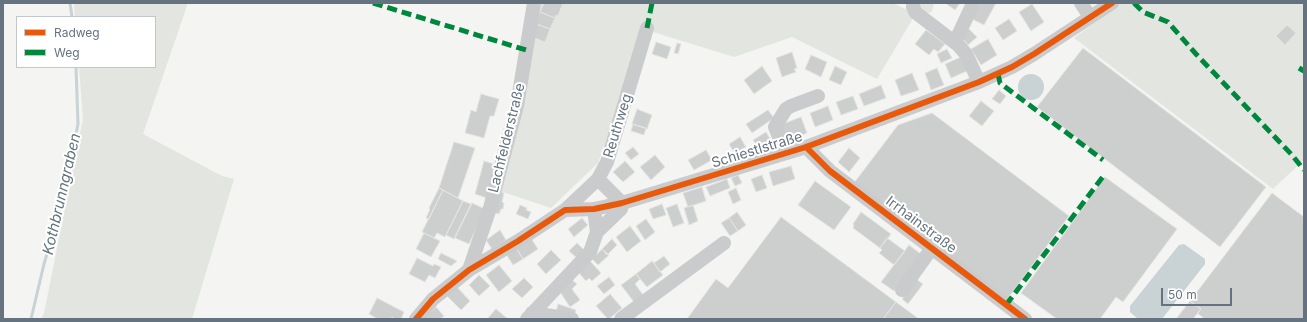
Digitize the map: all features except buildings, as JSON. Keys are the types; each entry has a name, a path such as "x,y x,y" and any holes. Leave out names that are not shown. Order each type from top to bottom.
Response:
{"street":[{"name":"Lachfelderstraße","path":"469,270 490,208 517,106 534,3"},
{"path":"1081,3 1090,17"},
{"name":"Schiestlstraße","path":"565,210 594,209 622,203 787,153 979,82 1012,67 1034,54 1112,3"},
{"path":"913,6 915,12 957,43 966,54 979,82"},
{"path":"957,43 971,8"},
{"name":"Reuthweg","path":"565,210 598,179 607,162 647,28"},
{"path":"787,153 775,127 786,109 818,96"},
{"name":"Irrhainstraße","path":"806,147 830,171 1025,319"},
{"path":"597,232 621,209 622,203 598,179"},
{"path":"529,316 590,252 597,232 594,209"},
{"path":"416,319 433,299 469,270 518,241 565,210"},
{"path":"621,319 724,243"},
{"path":"902,290 932,248"},
{"path":"529,316 572,319"}],"shaded area":[{"path":"74,3 188,3 143,134 222,176 234,179 192,319 41,319 44,313 83,119 79,68 156,68 156,16 75,16"},
{"path":"541,3 893,3 905,9 909,3 934,3 932,12 915,15 877,79 792,37 734,57 643,29 619,105 598,163 551,208 497,190"},
{"path":"1121,3 1304,3 1304,160 1273,189 1074,38"},
{"path":"1031,74 1040,78 1044,87 1040,96 1031,100 1022,96 1018,87 1022,78"},
{"path":"1184,244 1205,259 1205,264 1162,319 1138,319 1130,312 1130,306 1179,245"}],"waterway":[{"name":"Kothbrunngraben","path":"70,3 72,16"},
{"name":"Kothbrunngraben","path":"31,319 44,264 61,206 78,124 76,68"}],"marked path":[{"path":"373,3 526,50"},
{"path":"647,28 652,3"},
{"path":"1134,3 1143,12 1168,22 1196,54 1292,155 1304,170"},
{"path":"1299,68 1304,71"},
{"path":"998,74 1000,83 1103,160"},
{"path":"1006,305 1105,174"}],"cycle path":[{"path":"416,319 433,299 469,270 518,241 565,210 594,209 622,203 806,147 979,82 1012,67 1034,54 1112,3"},
{"path":"806,147 830,171 1025,319"}]}
